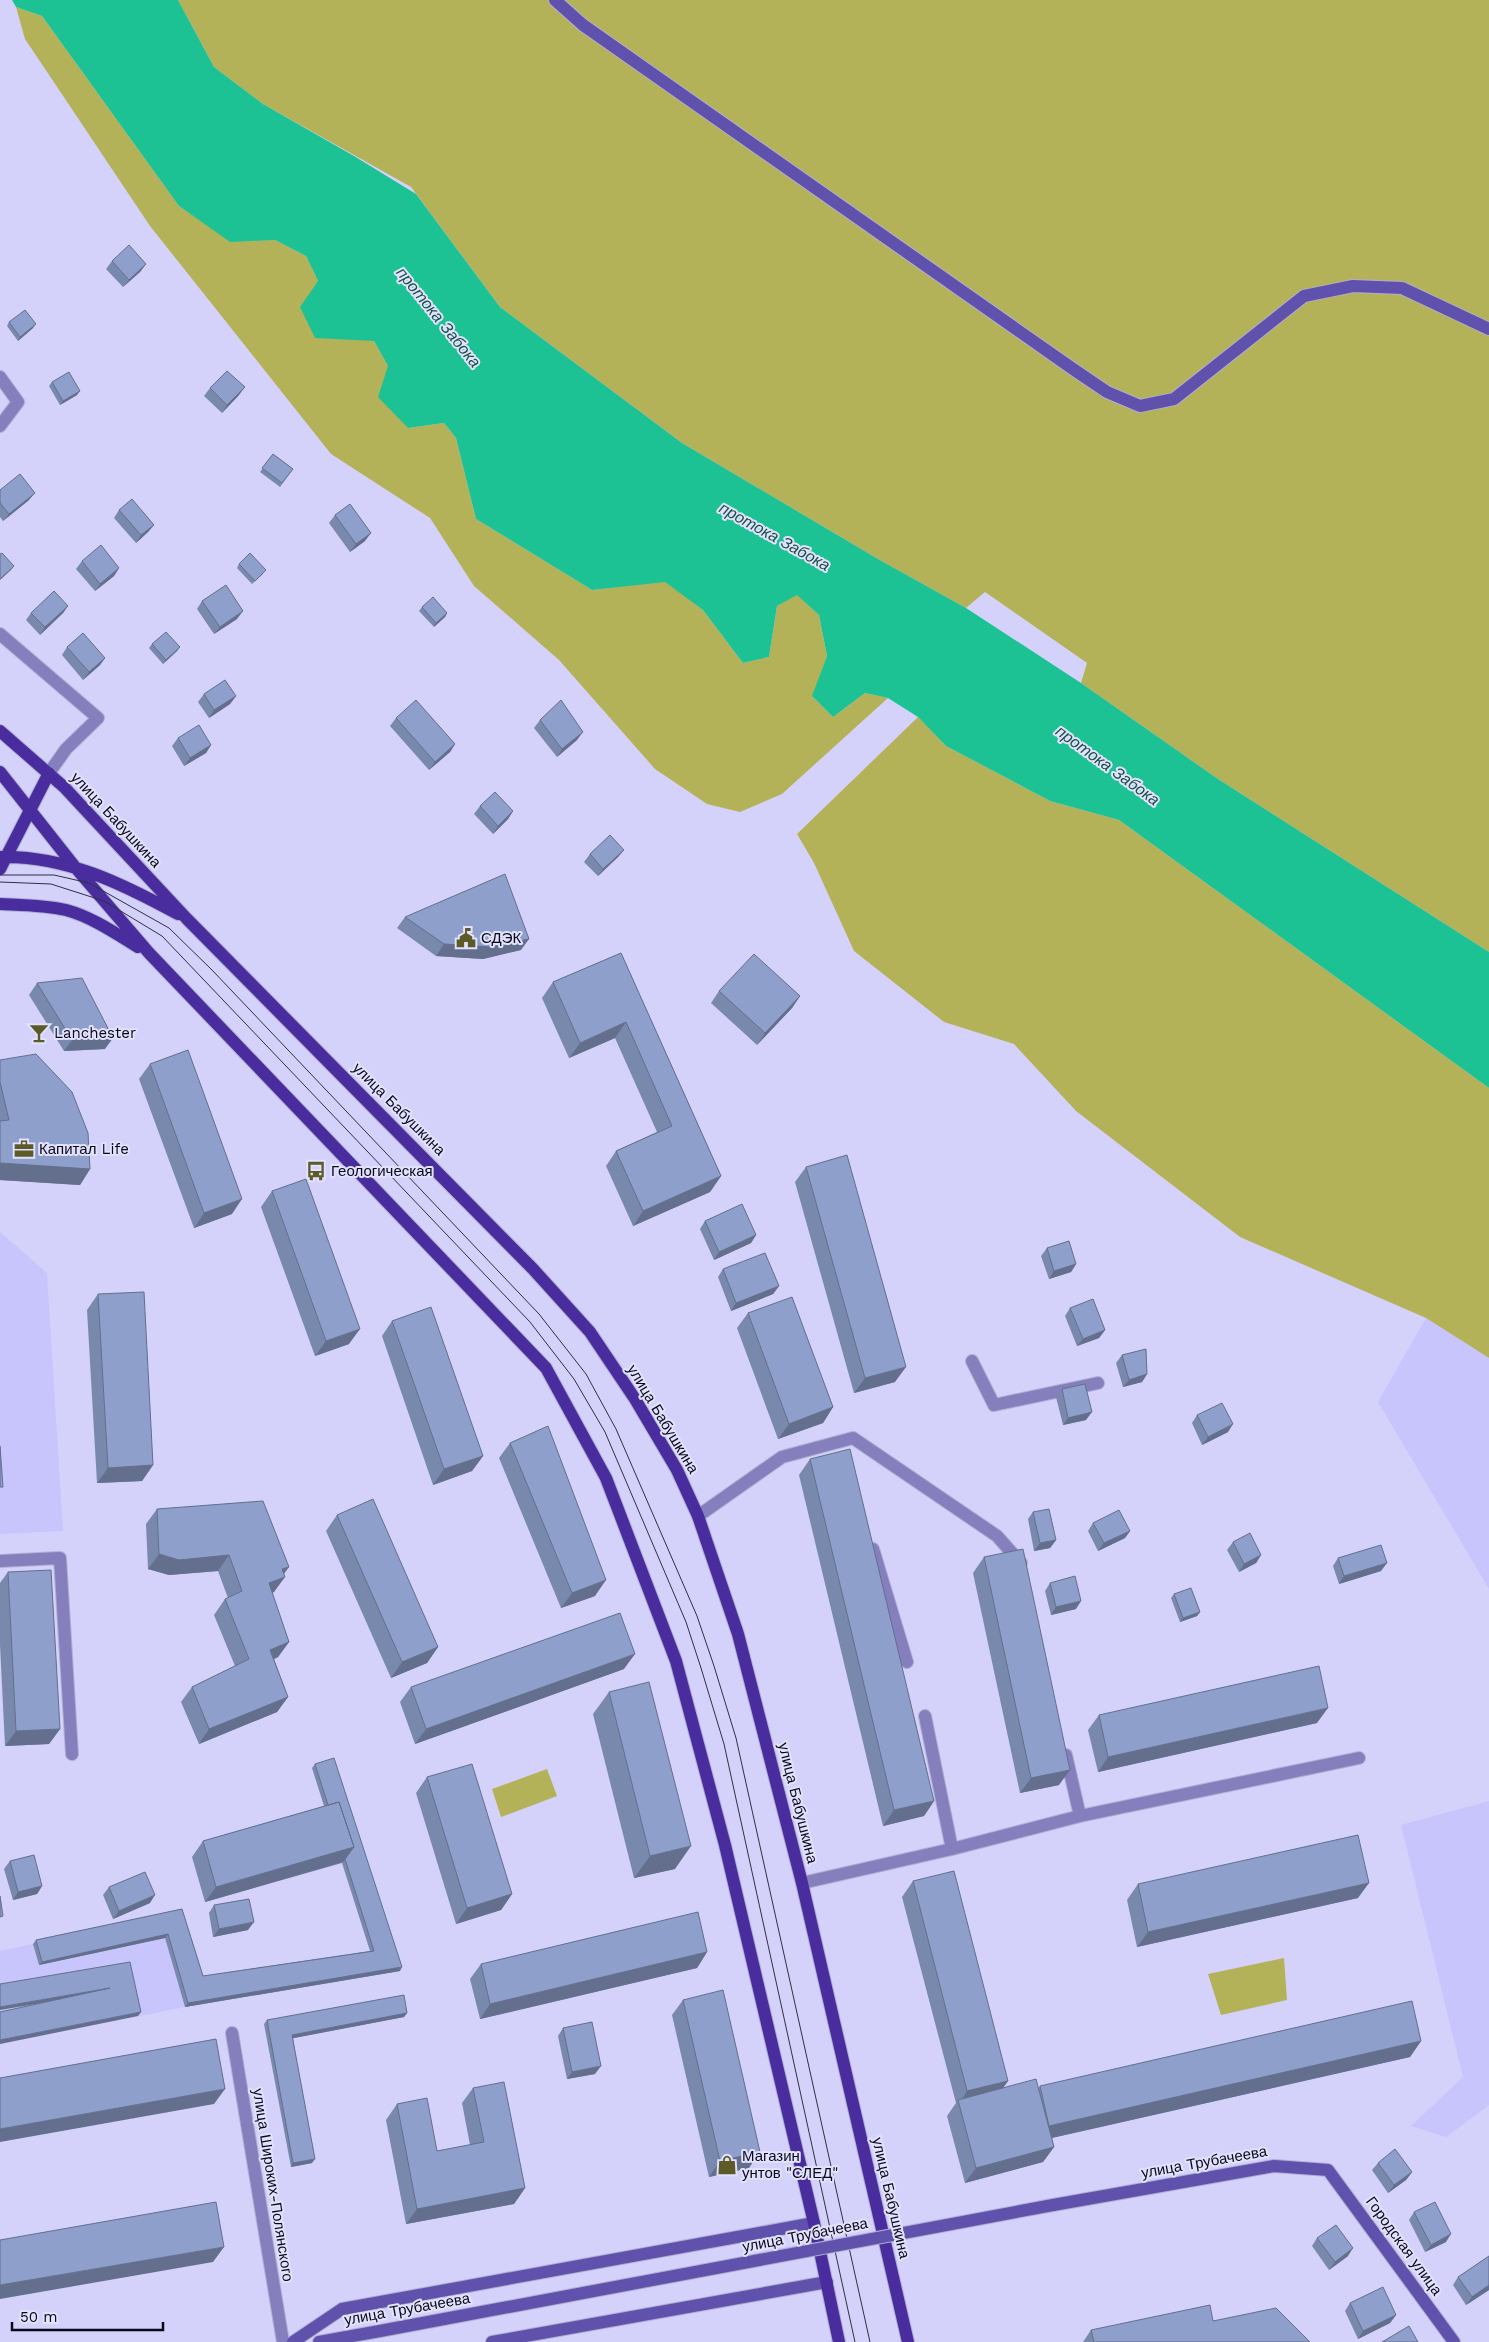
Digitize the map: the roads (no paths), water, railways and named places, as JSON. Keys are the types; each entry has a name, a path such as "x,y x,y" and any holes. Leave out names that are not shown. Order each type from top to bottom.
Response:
{"main road":[{"path":"555,0 583,25 1073,369 1107,392 1140,406 1174,399 1304,296 1353,286 1402,288 1489,329"},
{"name":"улица Бабушкина","path":"0,731 49,773 187,919 527,1262 590,1332 635,1399 672,1462 698,1516 738,1634 802,1882 908,2342"},
{"path":"0,772 75,867 149,953 546,1368 606,1478 676,1661 725,1845 814,2223 839,2342"},
{"path":"0,869 4,857 49,773"},
{"path":"4,857 75,867 128,887 187,919"},
{"path":"0,904 41,906 79,914 103,925 149,953"},
{"name":"улица Трубачеева","path":"319,2342 1053,2205 1274,2166 1328,2170"},
{"name":"Городская улица","path":"1328,2170 1454,2342"},
{"name":"улица Трубачеева","path":"293,2342 342,2309 814,2223"},
{"path":"492,2342 827,2282"}],"street":[{"path":"0,377 18,402 0,426"},
{"path":"0,634 98,718 66,749 49,773"},
{"path":"972,1362 994,1405 1098,1383"},
{"path":"698,1516 782,1457 843,1447 853,1438 996,1536 1020,1560 1025,1579"},
{"path":"870,1538 907,1662"},
{"path":"0,1561 60,1558 72,1754"},
{"path":"925,1716 952,1849"},
{"path":"1062,1740 1080,1816"},
{"path":"802,1882 952,1849 1080,1816 1359,1758"},
{"name":"улица Широких-Полянского","path":"232,2034 283,2342"}],"water":[{"name":"протока Забока","path":"12,0 178,0 214,67 263,104 416,194 500,307 682,443 878,559 966,608 1081,683 1218,779 1489,952 1489,1088 1119,820 1050,801 946,746 918,717 888,698 865,693 833,717 812,696 827,656 819,615 797,595 777,606 769,657 743,663 703,610 665,582 592,590 476,519 456,438 444,423 408,428 378,397 388,366 374,341 315,338 300,307 318,281 306,256 275,240 230,242 179,206 42,16 16,7"}],"tram line":[{"path":"0,875 54,875 89,883 169,928 212,970 539,1314 586,1374 616,1429 697,1616 736,1738 870,2342"},
{"path":"0,882 51,884 104,901 162,936 530,1322 574,1379 605,1432 686,1622 724,1744 855,2342"}],"place":[{"name":"СДЭК","path":"466,938"},
{"name":"Lanchester","path":"39,1033"},
{"name":"Капитал Life","path":"24,1149"},
{"name":"Геологическая","path":"316,1171"},
{"name":"Магазин унтов \"СЛЕД\"","path":"727,2165"}]}
